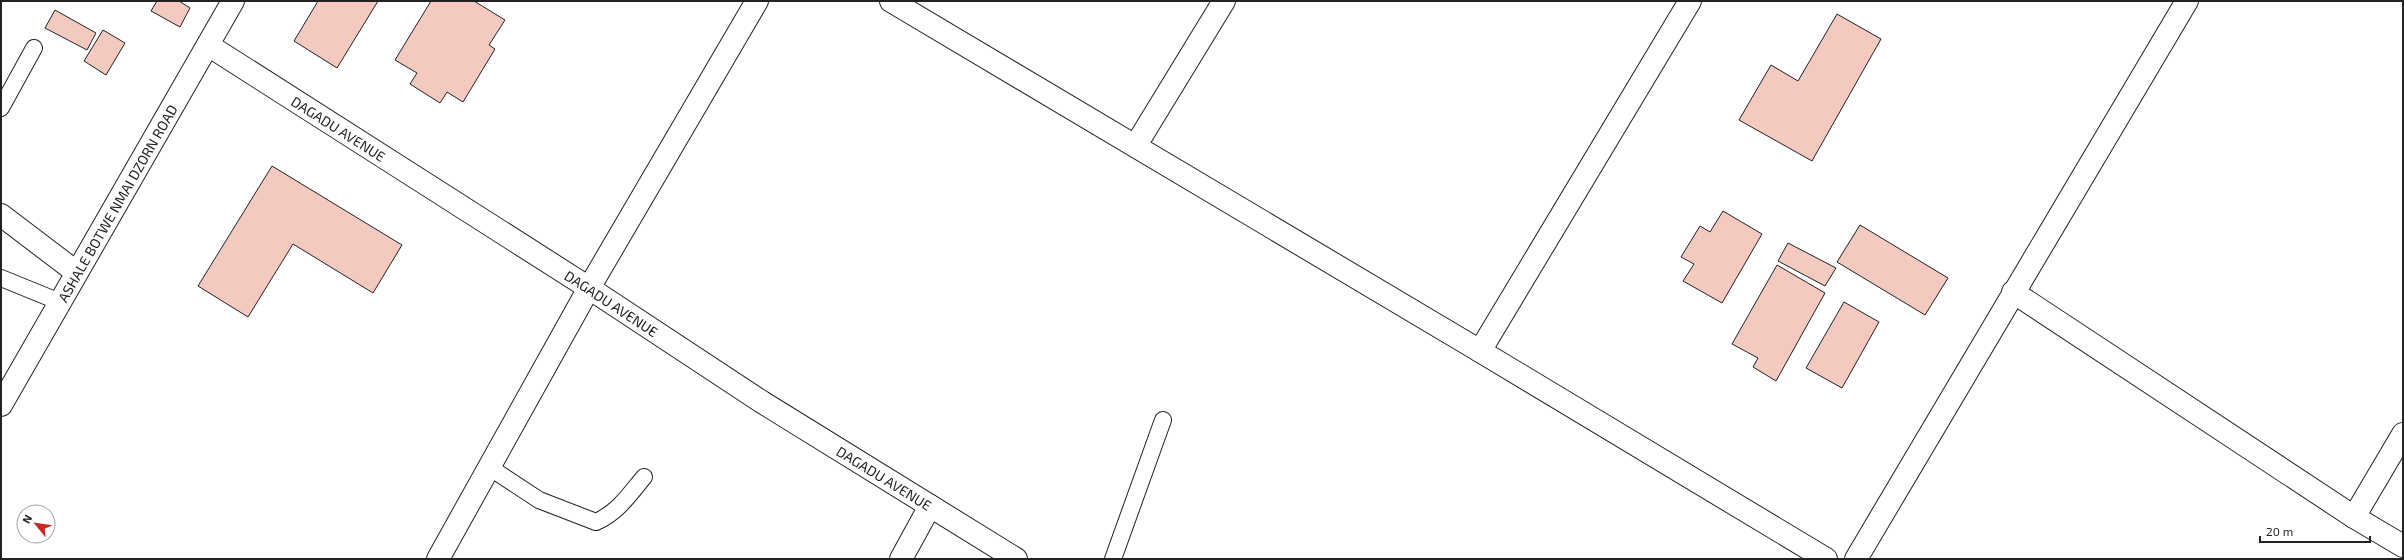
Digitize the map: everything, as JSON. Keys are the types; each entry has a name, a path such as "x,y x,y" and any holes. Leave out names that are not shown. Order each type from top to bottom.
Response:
{"street":[{"name":"ASHALE BOTWE NMAI DZORN ROAD","path":"1,405 233,1"},
{"path":"438,559 589,288 757,1"},
{"path":"892,1 1136,145 1826,559"},
{"path":"1136,145 1224,1"},
{"path":"1480,351 1690,1"},
{"path":"1856,559 2187,1"},
{"name":"DAGADU AVENUE","path":"208,45 589,288 762,402 1016,559"},
{"path":"1,215 76,272"},
{"path":"2013,292 2354,517 2403,546"},
{"path":"2354,517 2403,434"},
{"path":"901,559 930,506"}],"lane":[{"path":"1,108 34,48"},
{"path":"1,278 60,302"},
{"path":"1113,559 1163,420"},
{"path":"489,467 539,500 596,522 610,516 622,505 644,477"}],"building":[{"path":"157,1 179,1 190,8 180,27 151,11"},
{"path":"318,1 378,1 337,68 294,41"},
{"path":"431,1 474,1 505,20 489,45 495,49 463,102 447,92 440,103 410,84 417,73 395,60"},
{"path":"55,10 96,33 87,50 45,28"},
{"path":"1837,14 1881,39 1812,161 1739,120 1771,65 1798,81"},
{"path":"103,30 125,43 106,75 84,61"},
{"path":"272,166 402,245 373,293 293,244 248,317 198,286"},
{"path":"1723,211 1762,234 1722,303 1683,281 1694,264 1681,257 1700,226 1710,232"},
{"path":"1860,225 1948,278 1925,315 1837,262"},
{"path":"1788,243 1836,268 1825,286 1778,261"},
{"path":"1777,265 1825,293 1776,381 1753,367 1758,358 1732,344"},
{"path":"1844,302 1879,322 1842,388 1806,368"}]}
